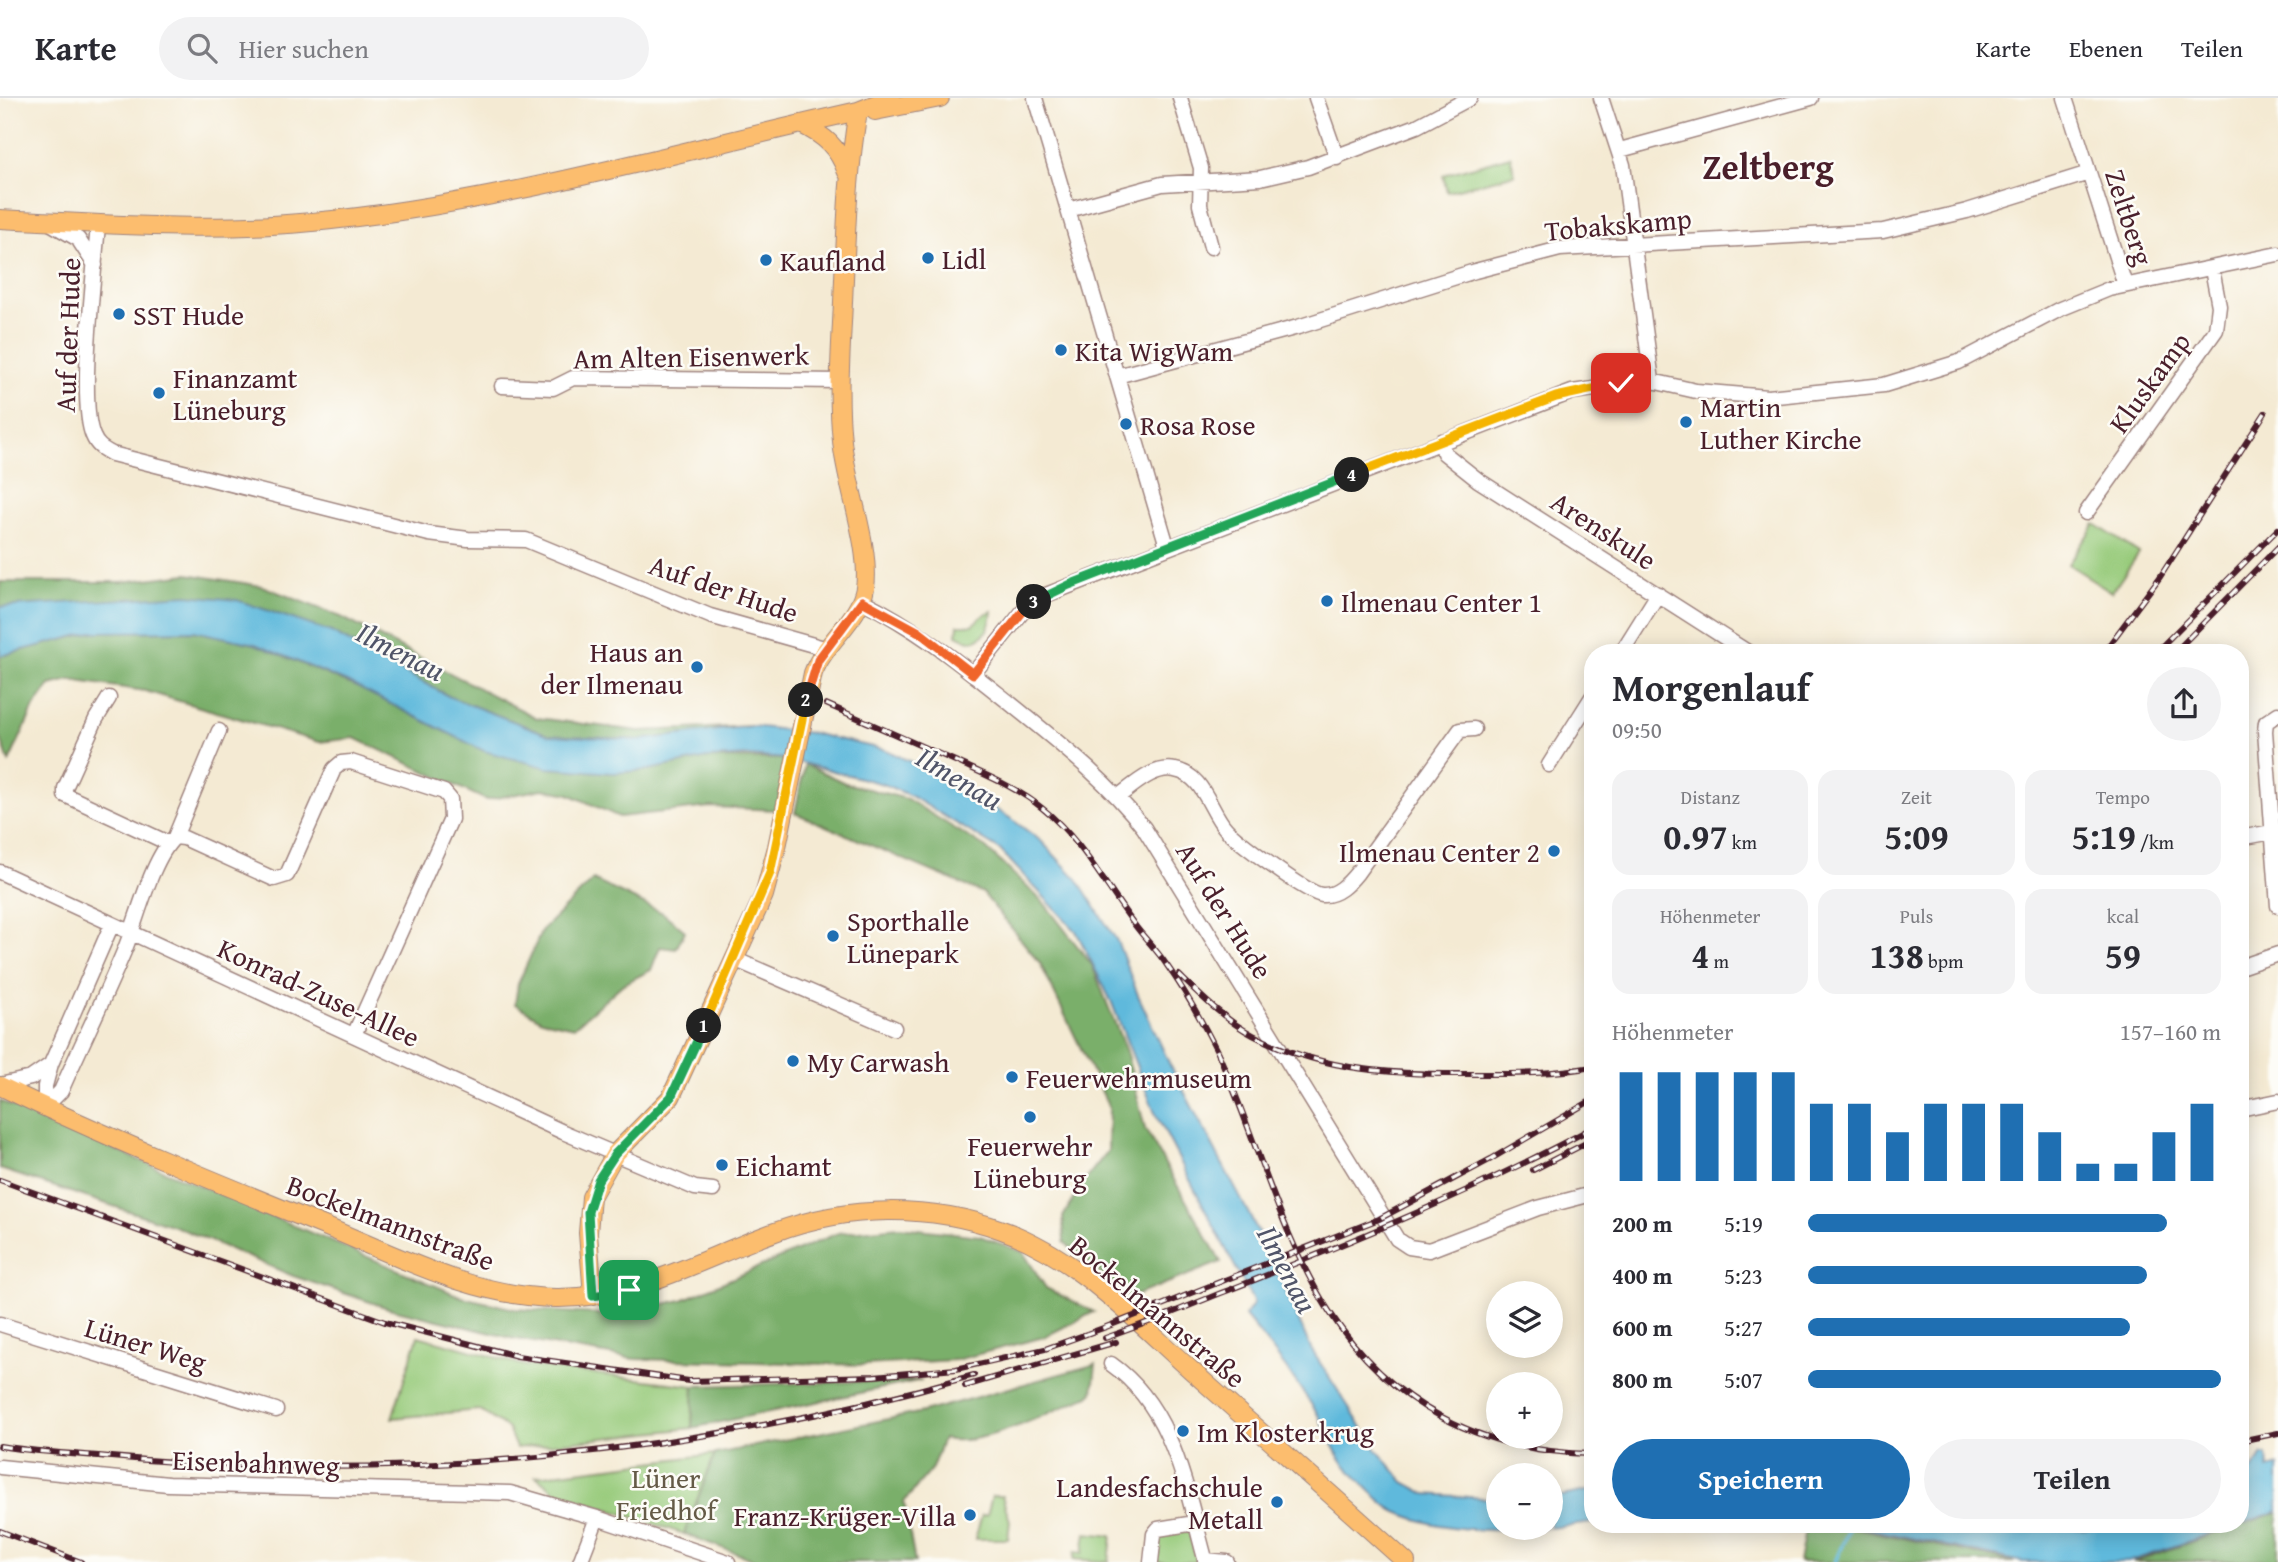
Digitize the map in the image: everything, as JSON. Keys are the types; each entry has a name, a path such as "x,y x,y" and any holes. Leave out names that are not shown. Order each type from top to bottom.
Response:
{"main road":[{"path":"0,219 205,228 285,224 376,214 480,197 801,124 859,105 891,98"},
{"path":"859,105 896,109 940,98"},
{"name":"Am Alten Eisenwerk","path":"859,105 848,176 840,381 845,465 866,570 862,601"},
{"path":"801,124 831,141 841,155 848,176"},
{"name":"Auf der Hude","path":"824,648 862,601"},
{"path":"593,1296 588,1212 598,1180 615,1154 671,1097 764,895 784,816 813,673 824,648"},
{"name":"Bockelmannstraße","path":"0,1086 248,1195 453,1279 520,1295 556,1298 629,1290 678,1274 774,1232 852,1212 898,1210 943,1214 980,1222 1031,1242 1090,1282 1406,1562"}],"street":[{"path":"1035,98 1167,546"},
{"path":"1180,98 1201,168 1200,205 1211,247"},
{"path":"1315,98 1337,158"},
{"path":"1068,210 1139,189 1261,178 1337,158 1407,130 1453,102 1469,98"},
{"path":"1601,98 1620,150 1651,381"},
{"path":"1620,150 1811,98"},
{"name":"Zeltberg","path":"2065,98 2125,285 2278,254"},
{"name":"Tobakskamp","path":"1117,376 1298,327 1495,266 1571,247 1882,231 1967,211 2089,173"},
{"path":"50,222 78,239 95,267"},
{"name":"Auf der Hude","path":"98,224 88,415 98,446 112,454 429,534 468,539 526,540 721,620 824,648"},
{"name":"Kluskamp","path":"2085,513 2216,330 2219,306 2212,269"},
{"path":"973,674 1024,610 1036,601 1167,546 1572,392 1651,381 1696,391 1749,397 1810,395 1884,385 1951,366 2060,309 2125,285"},
{"name":"Am Alten Eisenwerk","path":"502,386 554,388 573,378 840,381"},
{"name":"Arenskule","path":"1441,441 1444,453 1478,480 1735,644"},
{"path":"1627,644 1658,594"},
{"name":"Auf der Hude","path":"862,601 919,632 1086,764 1119,796 1143,828 1391,1231 1409,1247 1429,1250 1538,1208 1584,1196"},
{"path":"109,698 95,721 65,788 65,795 172,840 184,838 274,879 281,880 288,875 334,769 341,763 351,762 444,792 453,808 451,819 354,1035"},
{"path":"1549,765 1584,710"},
{"path":"2272,718 2272,832 2278,906"},
{"path":"1119,796 1157,771 1182,771 1199,784 1219,821 1233,837 1311,892 1323,895 1342,889 1350,881 1460,730 1474,729"},
{"path":"45,1107 61,1091 219,731"},
{"path":"2249,836 2272,832"},
{"name":"Konrad-Zuse-Allee","path":"1,871 130,933 615,1154 695,1188 713,1189"},
{"path":"45,1107 45,1086 51,1064 112,924"},
{"path":"2249,964 2278,954"},
{"path":"734,960 894,1028"},
{"path":"0,1086 40,1074 51,1064"},
{"path":"2249,1107 2278,1101"},
{"name":"Lüner Weg","path":"0,1324 276,1410"},
{"path":"1111,1364 1133,1382 1157,1413 1175,1454 1205,1561 1227,1562"},
{"name":"Eisenbahnweg","path":"0,1467 168,1484 510,1493 597,1518"},
{"path":"580,1562 597,1518 728,1562"},
{"path":"1151,1562 1158,1529 1195,1523"}],"green space":[{"path":"1510,156 1515,174 1447,192 1443,175"},
{"path":"2095,524 2139,553 2112,592 2068,564"},
{"path":"187,574 262,586 341,617 537,718 639,731 752,726 639,740 549,735 450,697 331,632 53,605 0,607 0,582 122,582"},
{"path":"992,611 989,626 980,638 969,641 957,635 958,625 972,625"},
{"path":"194,631 255,644 548,768 613,773 648,770 707,758 787,759 777,810 710,807 619,817 569,794 543,789 486,800 355,738 319,742 145,691 70,680 50,685 34,707 9,762 0,736 0,656 92,632"},
{"path":"805,764 845,783 907,799 986,848 1044,903 1092,965 1127,1054 1145,1129 1221,1262 1129,1298 1064,1242 1063,1217 1083,1182 1108,1151 1109,1107 1040,963 983,893 795,813"},
{"path":"593,880 663,913 685,931 676,949 660,947 651,970 623,984 574,1027 542,1020 515,1004 518,984 542,930"},
{"path":"0,1101 462,1297 515,1309 614,1315 682,1300 838,1233 900,1227 980,1236 1023,1252 1046,1288 1094,1312 1044,1337 956,1360 865,1365 634,1359 516,1339 388,1308 293,1276 177,1227 0,1169"},
{"path":"418,1336 523,1365 694,1386 692,1428 516,1448 508,1429 479,1410 392,1418"},
{"path":"1096,1364 1093,1392 1089,1396 997,1433 960,1440 943,1439 932,1468 904,1502 915,1562 760,1562 684,1534 715,1454 923,1412"},
{"path":"922,1380 692,1428 694,1386"},
{"name":"Lüner Friedhof","path":"715,1454 684,1534 556,1492 536,1476"},
{"path":"992,1496 1002,1496 1010,1521 1008,1539 975,1539 982,1515 987,1515"},
{"path":"2278,1512 2278,1560 2133,1562 2217,1533 2249,1533 2249,1522"},
{"path":"1178,1530 1189,1532 1197,1562 1155,1562 1157,1536"},
{"path":"1086,1533 1112,1536 1109,1562 1074,1559 1075,1552 1083,1553"},
{"path":"1804,1533 1879,1533 2014,1562 1799,1562"}],"water":[{"path":"187,595 237,600 331,632 450,697 549,735 639,740 752,726 811,733 886,750 942,777 1010,818 1041,841 1077,879 1117,941 1170,1065 1270,1254 1311,1349 1376,1449 1404,1482 1426,1494 1486,1498 1486,1530 1444,1526 1397,1512 1363,1484 1341,1460 1307,1398 1245,1316 1254,1303 1155,1113 1111,1001 1076,931 1000,850 911,796 883,784 787,759 750,756 707,758 648,770 613,773 548,768 484,751 349,683 255,644 194,631 92,632 0,656 0,607"},
{"path":"2263,1455 2267,1455 2268,1469 2278,1466 2278,1511 2249,1521 2249,1474"},
{"path":"1584,1492 1584,1524 1563,1526 1563,1496"},
{"path":"1887,1533 2213,1533 2128,1562 2023,1562"}],"waterway":[{"path":"1835,1562 1847,1533"}],"railway":[{"path":"2110,644 2160,577 2265,413"},
{"path":"2164,644 2278,529"},
{"path":"2183,644 2278,547"},
{"path":"826,704 1004,784 1042,808 1069,834 1162,959 1194,1008 1218,1053 1283,1218 1312,1282 1353,1344 1380,1373 1410,1397 1442,1417 1476,1433 1513,1444 1584,1453"},
{"path":"1179,975 1223,1015 1253,1035 1307,1057 1334,1064 1419,1074 1534,1073 1584,1068"},
{"path":"0,1180 385,1322 517,1356 689,1381 874,1376 956,1369 1045,1349 1106,1327 1379,1219 1491,1159 1584,1105"},
{"path":"1105,1338 1367,1234 1503,1173 1584,1132"},
{"path":"1533,1170 1584,1144"},
{"path":"965,1386 1116,1342"},
{"path":"0,1446 55,1453 220,1465 329,1467 438,1464 546,1456 654,1443 762,1425 868,1403 974,1375"},
{"path":"2249,1439 2278,1433"},
{"path":"0,1531 81,1562"}],"place":[{"name":"Lidl","path":"928,258"},
{"name":"Kaufland","path":"766,260"},
{"name":"SST Hude","path":"119,314"},
{"name":"Kita WigWam","path":"1061,350"},
{"name":"Finanzamt Lüneburg","path":"159,393"},
{"name":"Martin Luther Kirche","path":"1686,422"},
{"name":"Rosa Rose","path":"1126,424"},
{"name":"Ilmenau Center 1","path":"1327,601"},
{"name":"Haus an der Ilmenau","path":"697,667"},
{"name":"Ilmenau Center 2","path":"1554,851"},
{"name":"Sporthalle Lünepark","path":"833,936"},
{"name":"My Carwash","path":"793,1061"},
{"name":"Feuerwehrmuseum","path":"1012,1077"},
{"name":"Feuerwehr Lüneburg","path":"1030,1117"},
{"name":"Eichamt","path":"722,1165"},
{"name":"Im Klosterkrug","path":"1183,1431"},
{"name":"Landesfachschule Metall","path":"1277,1502"},
{"name":"Franz-Krüger-Villa","path":"970,1515"}],"district":[{"name":"Zeltberg","path":"1768,166"}],"route":[{"path":"629,1290 593,1296 588,1233 591,1197 598,1180 615,1154 671,1097 764,895 784,816 809,685 824,648 862,601 919,632 973,674 1024,610 1046,595 1544,401 1572,392 1621,383"}],"water label":[{"name":"Ilmenau","path":"401,651"},
{"name":"Ilmenau","path":"960,778"},
{"name":"Ilmenau","path":"1288,1269"}]}
